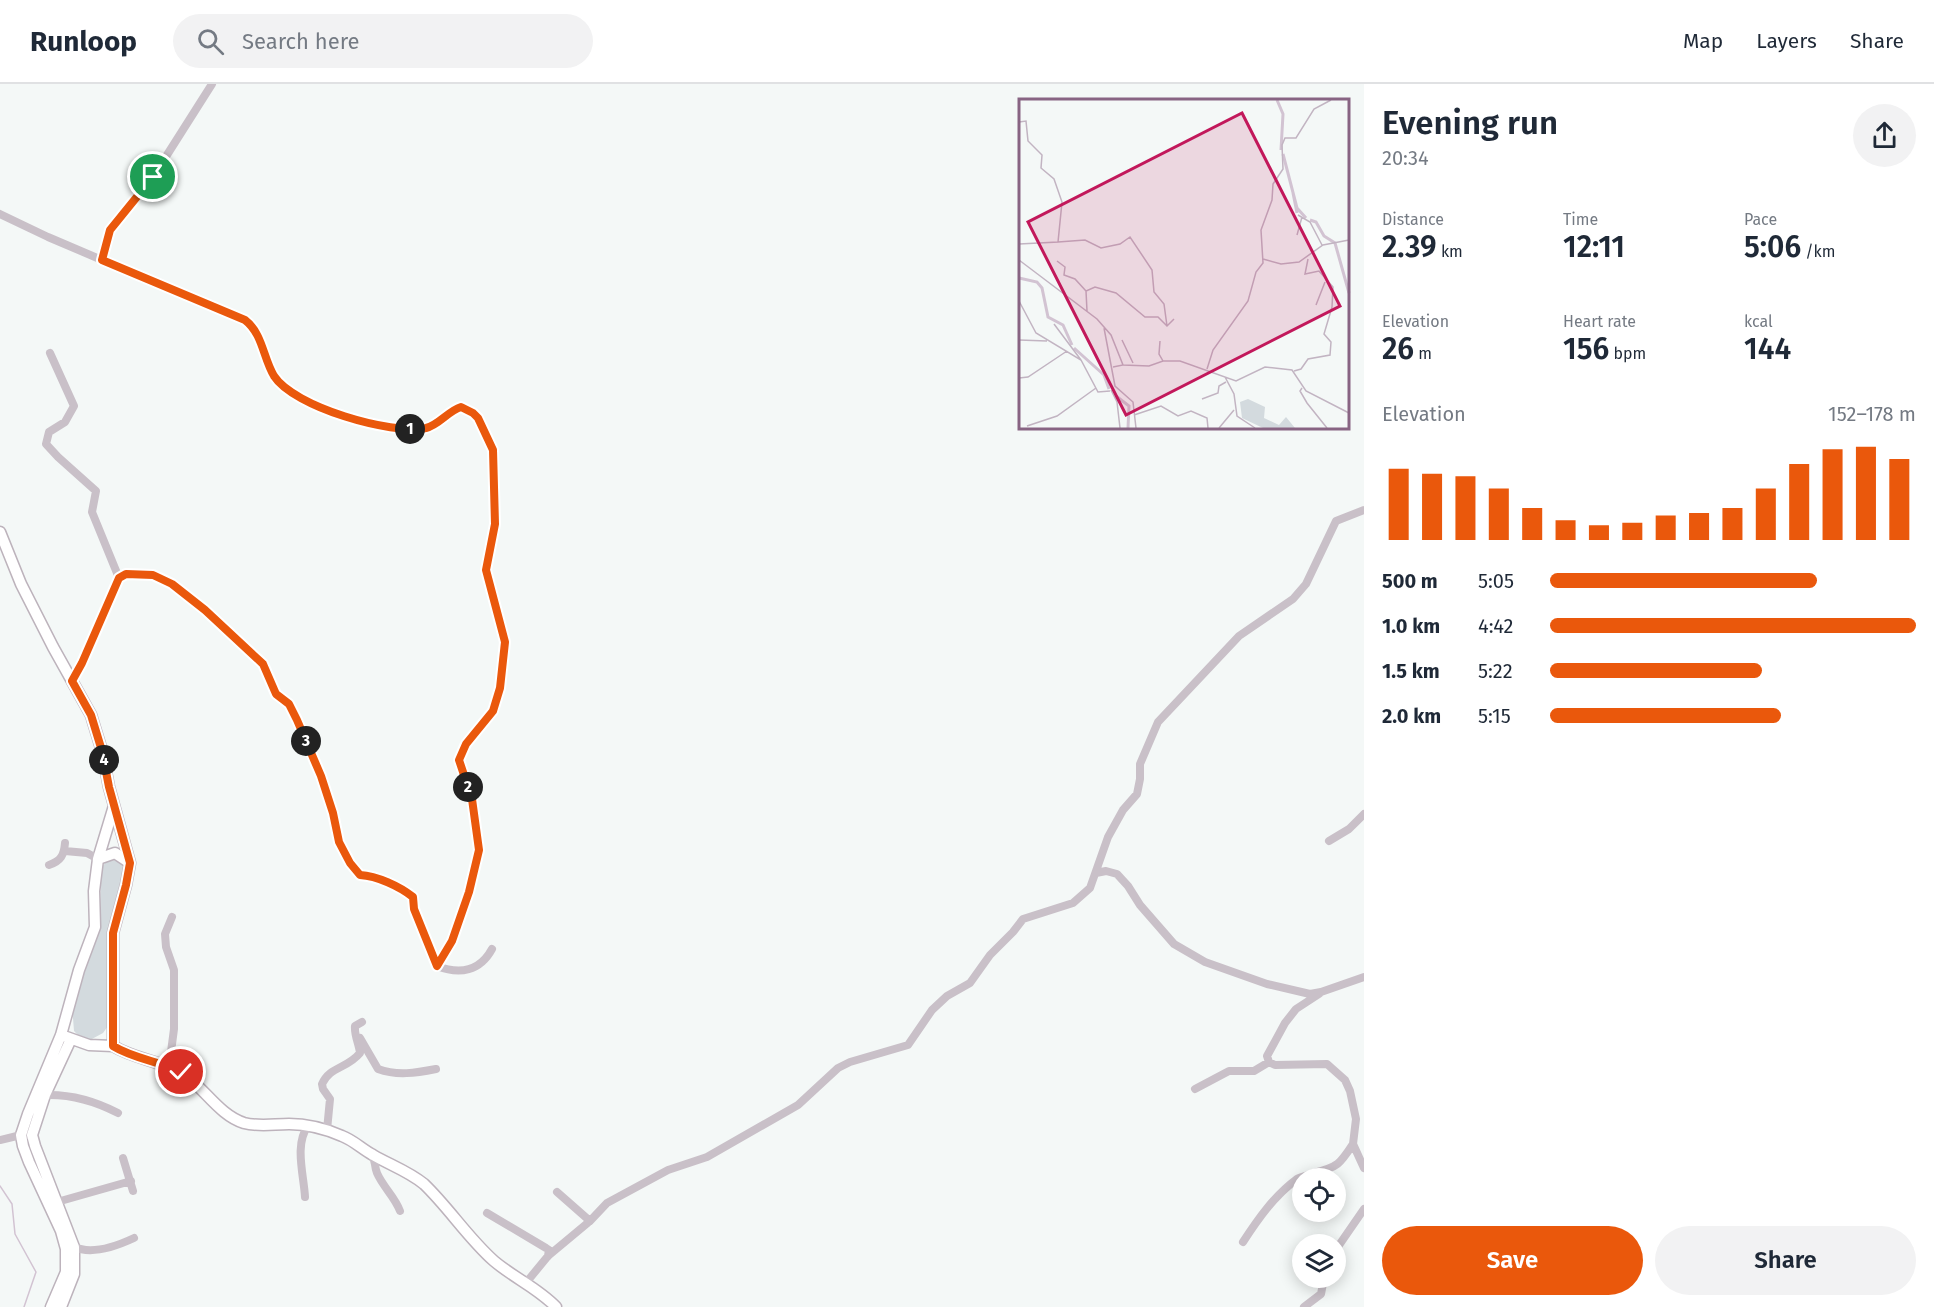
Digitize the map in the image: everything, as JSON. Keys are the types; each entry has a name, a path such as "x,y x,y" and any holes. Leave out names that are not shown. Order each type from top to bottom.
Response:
{"main road":[{"path":"0,532 21,584 91,715 130,863 113,933 113,1046"},
{"path":"51,1307 66,1272 66,1249 61,1231 28,1162 23,1146 66,1037 79,969 95,927 94,891 98,859 114,805"},
{"path":"98,859 115,853 130,863"},
{"path":"66,1037 89,1045 113,1046 126,1054 169,1067 191,1079 228,1115 240,1122 253,1125 308,1126 345,1137 414,1176 493,1260 528,1280 556,1307"},
{"path":"60,1307 74,1274 74,1247 35,1146 27,1135 28,1114 66,1037"}],"street":[{"path":"102,260 110,230 153,177 212,84"},
{"path":"0,214 245,320 253,326 274,376 288,390 303,400 349,417 412,430 429,427 461,407 478,418 493,450 495,524 486,570 505,642 500,688 493,711 466,744 459,760 472,799 479,850 469,892 452,941 437,966"},
{"path":"50,353 74,406 65,422 49,432 46,444 96,491 92,512 119,578"},
{"path":"528,1280 548,1256 590,1221 607,1203 668,1170 707,1157 798,1105 838,1068 850,1062 908,1045 932,1010 947,996 970,983 990,955 1023,919 1073,903 1090,888 1108,837 1123,810 1137,794 1140,764 1158,722 1239,636 1293,599 1306,584 1336,521 1364,510"},
{"path":"72,681 119,578 126,574 153,575 172,584 205,610 263,664 276,694 289,704 297,720 321,776 333,813 339,842 350,863 360,875 370,875 413,897 414,909 437,966 449,971 474,967 486,960 492,949"},
{"path":"1329,841 1349,829 1364,814"},
{"path":"49,865 57,862 65,847 87,853 98,859"},
{"path":"1096,873 1106,871 1117,874 1174,945 1205,962 1267,984 1310,994 1364,977"},
{"path":"169,1067 174,1029 174,970 166,947 165,934 172,918"},
{"path":"1243,1242 1263,1212 1285,1189 1300,1177 1330,1169 1342,1162 1353,1144 1356,1119 1350,1091 1345,1080 1327,1064 1275,1065 1269,1062 1267,1056 1285,1023 1296,1009 1322,992"},
{"path":"327,1130 330,1099 322,1084 332,1071 352,1062 360,1053 354,1031 355,1026 362,1022"},
{"path":"354,1031 362,1040 378,1069 411,1074 436,1069"},
{"path":"1195,1089 1229,1071 1254,1071 1269,1062"},
{"path":"45,1095 87,1099 118,1113"},
{"path":"304,1197 301,1150 304,1131 308,1126"},
{"path":"0,1140 27,1135"},
{"path":"1353,1144 1364,1168"},
{"path":"372,1154 378,1174 396,1200 400,1211"},
{"path":"123,1158 133,1191"},
{"path":"57,1202 131,1181"},
{"path":"557,1192 590,1221"},
{"path":"1346,1235 1364,1209"},
{"path":"487,1213 546,1248 549,1251 548,1256"},
{"path":"74,1247 91,1250 134,1238"},
{"path":"1304,1307 1321,1294 1322,1288"}],"shaded area":[{"path":"107,861 120,862 126,869 110,928 111,1004 108,1026 103,1033 90,1040 81,1038 74,1031 72,1005 82,970 100,923 101,868"}],"waterway":[{"path":"0,1186 12,1204 15,1234 36,1272 24,1307"}],"route":[{"path":"153,177 110,230 102,260 245,320 253,326 274,376 288,390 303,400 349,417 412,430 429,427 461,407 478,418 493,450 495,524 486,570 505,642 500,688 493,711 466,744 459,760 472,799 479,850 469,892 452,941 437,966 414,909 413,897 370,875 360,875 350,863 339,842 333,813 321,776 297,720 289,704 276,694 263,664 205,610 172,584 153,575 126,574 119,578 72,681 91,715 130,863 113,933 113,1046 126,1054 158,1062 181,1072"}]}
